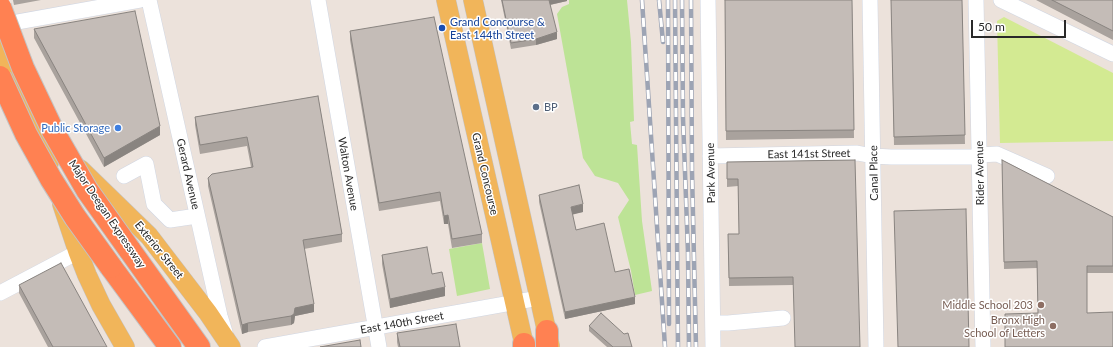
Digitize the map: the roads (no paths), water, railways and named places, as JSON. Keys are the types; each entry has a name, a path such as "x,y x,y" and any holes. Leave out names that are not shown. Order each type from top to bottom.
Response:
{"highway":[{"name":"Major Deegan Expressway","path":"0,7 23,68 53,131 88,190 199,345"},
{"path":"0,77 26,134 75,217 170,347"},
{"path":"143,310 154,347"}],"main road":[{"name":"Grand Concourse","path":"446,0 524,346"},
{"path":"473,0 548,342"},
{"name":"Exterior Street","path":"0,42 0,46 19,91 39,131 78,252 94,290 125,347"},
{"name":"Exterior Street","path":"39,131 149,236 232,347"},
{"path":"54,178 55,171 64,163 68,162 74,164"}],"street":[{"path":"0,24 140,0"},
{"name":"Gerard Avenue","path":"149,0 220,316 232,347"},
{"name":"Walton Avenue","path":"318,0 379,347"},
{"name":"Park Avenue","path":"708,0 714,347"},
{"name":"Canal Place","path":"870,0 876,347"},
{"name":"Rider Avenue","path":"976,0 983,347"},
{"path":"1002,0 1113,54"},
{"name":"East 141st Street","path":"710,156 857,153 873,156 980,156 997,154 1047,176"},
{"path":"124,176 146,164 154,204 170,220 197,216"},
{"path":"0,293 78,252"},
{"name":"East 140th Street","path":"265,347 539,298"},
{"path":"713,322 728,323 783,318"}],"railway":[{"path":"642,0 665,347"},
{"path":"659,0 663,42"},
{"path":"668,0 669,324"},
{"path":"675,0 678,347"},
{"path":"682,0 683,118 688,253 689,347"},
{"path":"691,0 692,171 696,347"}],"place":[{"name":"Grand Concourse & East 144th Street","path":"442,28"},
{"name":"BP","path":"536,107"},
{"name":"Public Storage","path":"118,128"},
{"name":"Middle School 203","path":"1041,305"},
{"name":"Bronx High School of Letters","path":"1053,326"}]}
